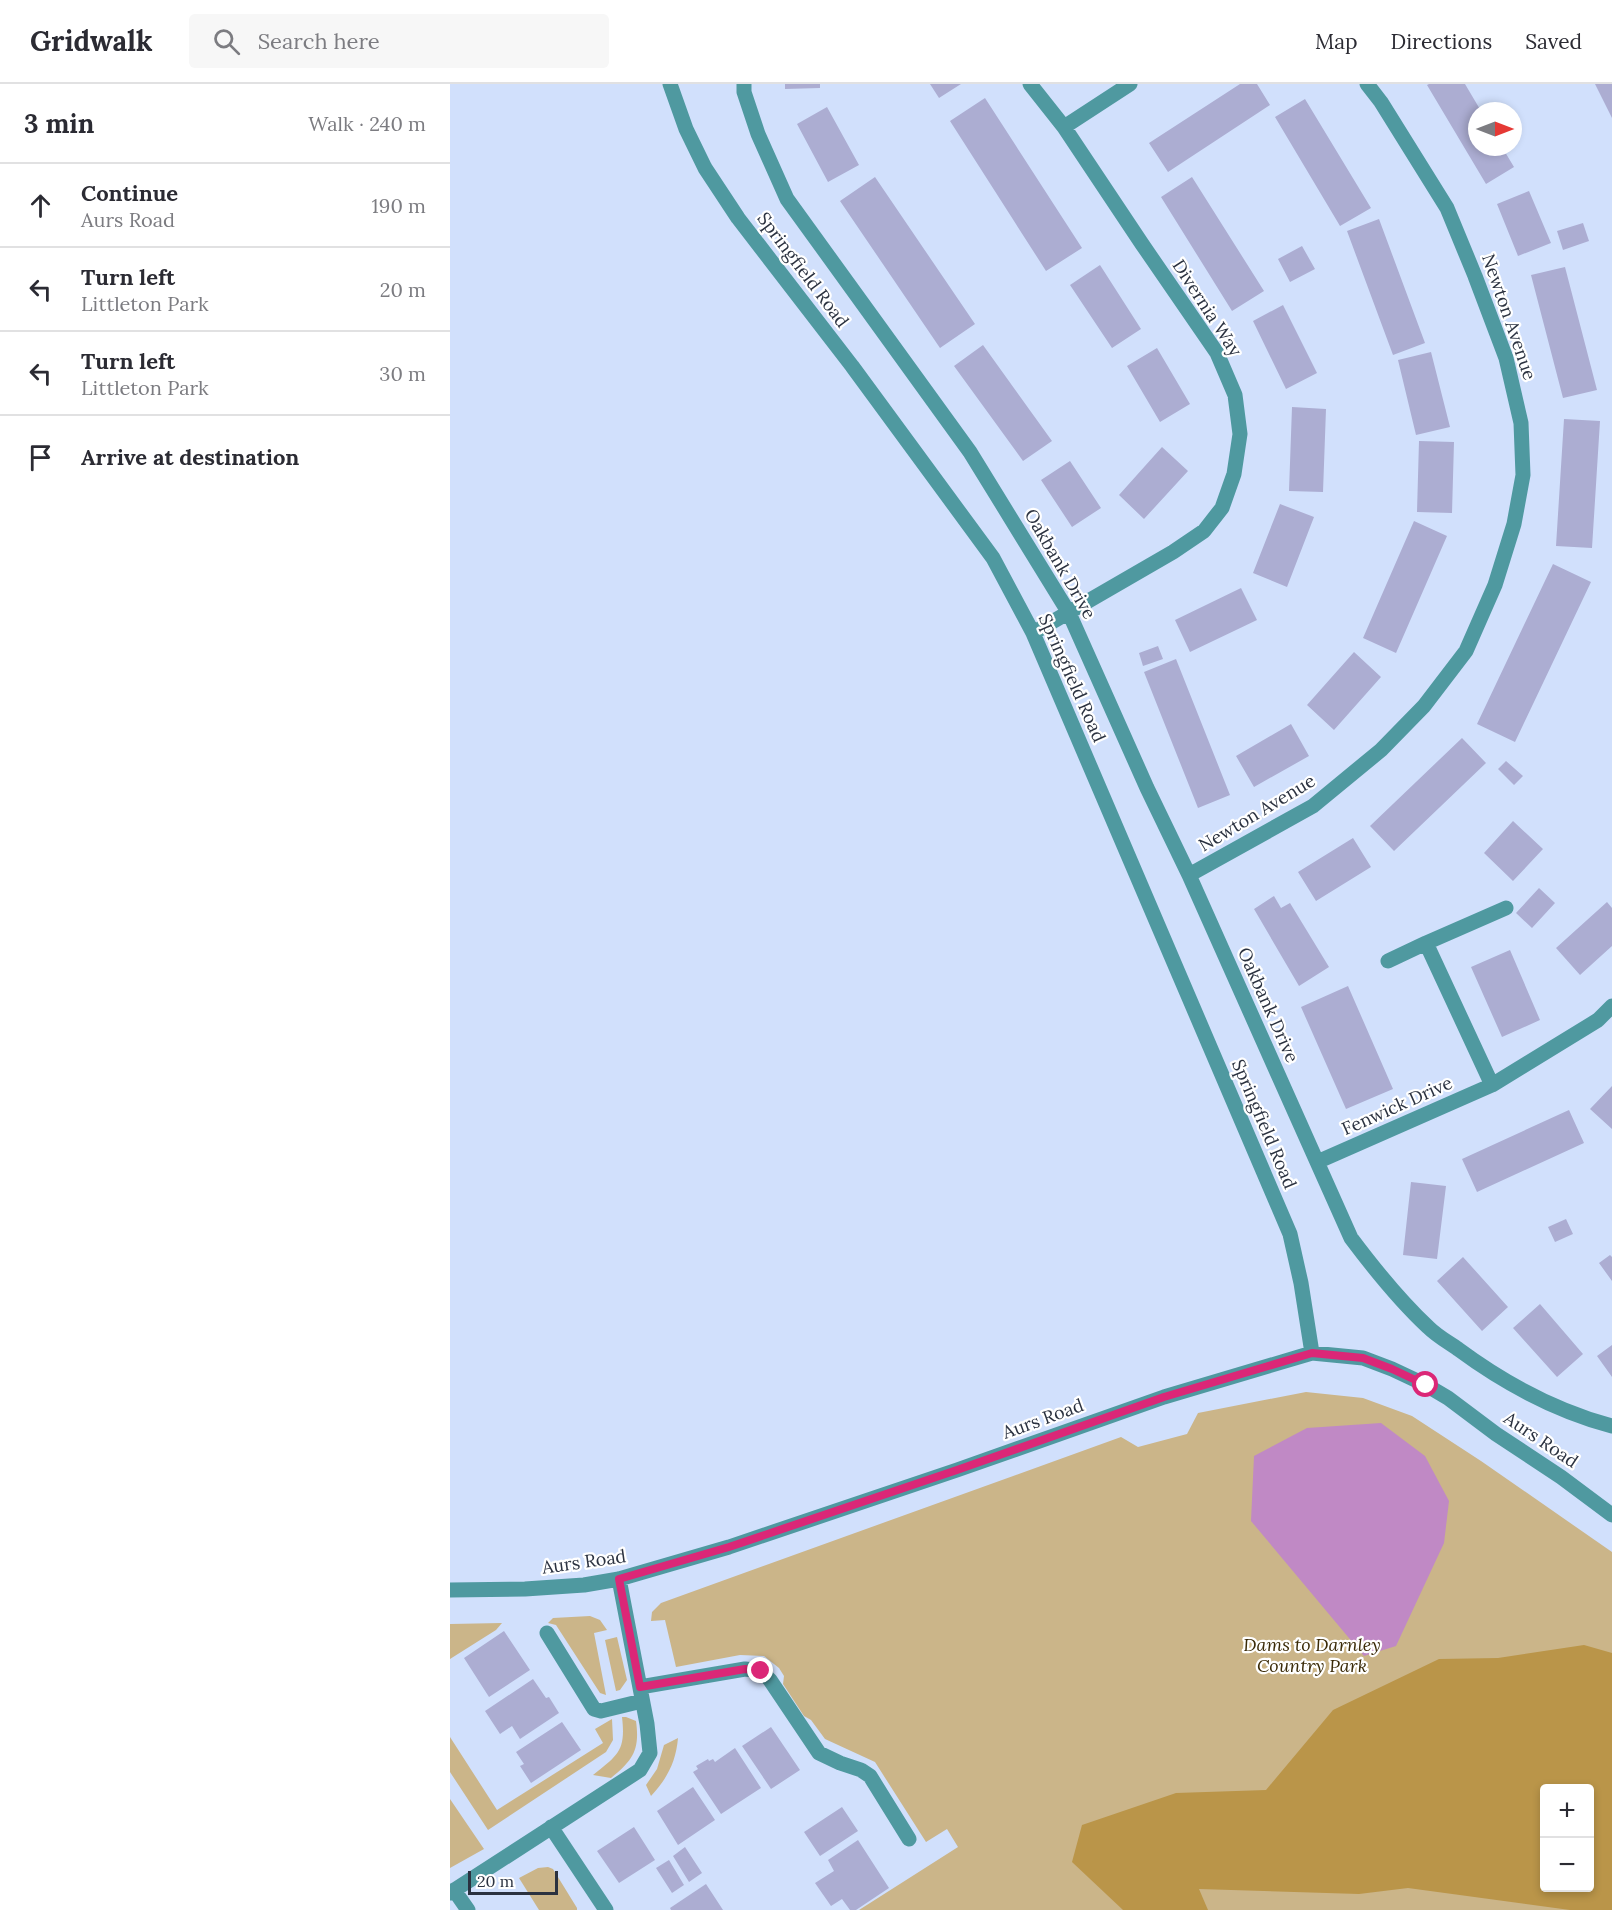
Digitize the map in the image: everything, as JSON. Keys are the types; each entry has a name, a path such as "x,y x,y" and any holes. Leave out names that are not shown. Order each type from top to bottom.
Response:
{"street":[{"name":"Springfield Road","path":"670,84 686,129 711,176 738,218 852,366 993,558 1033,633 1290,1234 1301,1283 1312,1353"},
{"name":"Oakbank Drive","path":"744,84 744,92 758,134 787,199 970,452 1069,613 1351,1238 1385,1283 1430,1329 1480,1366 1528,1393 1581,1418 1612,1426"},
{"name":"Divernia Way","path":"1030,84 1064,127 1217,353 1235,395 1240,434 1234,474 1222,508 1204,531 1173,552 1033,633"},
{"path":"1064,127 1130,84"},
{"name":"Newton Avenue","path":"1189,875 1313,806 1381,750 1424,706 1466,651 1494,585 1514,524 1523,475 1521,423 1506,358 1447,208 1381,102 1367,84"},
{"path":"1388,961 1506,908"},
{"path":"1426,943 1492,1085"},
{"name":"Fenwick Drive","path":"1317,1162 1492,1085 1598,1020 1612,1006"},
{"name":"Aurs Road","path":"450,1590 525,1589 584,1585 619,1579 729,1547 968,1467 1164,1397 1312,1353 1363,1358 1426,1385 1448,1398 1612,1515"},
{"path":"468,1910 452,1891 640,1770 650,1753 619,1579"},
{"path":"547,1634 594,1709 601,1711 641,1694 745,1669 761,1671 770,1680 819,1753 870,1776 909,1839"},
{"path":"551,1827 606,1910"}],"green space":[{"name":"Dams to Darnley Country Park","path":"1306,1392 1363,1398 1412,1416 1612,1552 1612,1910 859,1910 958,1847 947,1829 926,1842 875,1762 825,1739 811,1720 804,1716 783,1684 784,1676 779,1668 764,1656 740,1655 676,1667 665,1620 651,1621 652,1612 661,1603 1121,1437 1138,1447 1187,1434 1198,1413"},
{"path":"590,1616 600,1620 607,1630 594,1633 606,1695 600,1693 556,1625 548,1623 553,1618"},
{"path":"502,1623 496,1630 450,1659 450,1624"},
{"path":"617,1637 627,1680 620,1690 616,1691 605,1640"},
{"path":"622,1717 636,1721 636,1747 630,1760 611,1778 593,1775 614,1757 621,1745"},
{"path":"612,1719 613,1740 606,1752 488,1830 450,1772 450,1737 497,1810 603,1743 595,1729"},
{"path":"678,1738 670,1770 651,1796 646,1785 657,1769 664,1745"},
{"path":"450,1799 484,1849 450,1868"},
{"path":"538,1868 553,1869 577,1910 539,1910 519,1878"}],"shaded area":[{"path":"1381,1423 1425,1456 1449,1501 1444,1543 1396,1646 1364,1656 1251,1521 1254,1456 1307,1428"},
{"path":"1584,1645 1612,1653 1612,1910 1570,1910 1408,1888 1359,1894 1199,1889 1208,1910 1123,1910 1072,1862 1082,1825 1176,1793 1266,1790 1333,1710 1439,1659 1498,1658"}],"building":[{"path":"785,84 820,84 820,88 785,89"},
{"path":"930,84 961,84 939,98"},
{"path":"1240,84 1257,84 1270,105 1168,172 1149,143"},
{"path":"1465,84 1476,102 1468,102 1468,154 1427,85"},
{"path":"1595,84 1612,84 1612,118"},
{"path":"985,98 1082,248 1046,271 950,121"},
{"path":"1305,99 1371,208 1340,226 1275,117"},
{"path":"827,107 859,165 828,182 797,124"},
{"path":"1469,156 1507,156 1514,167 1486,184"},
{"path":"875,177 975,324 940,348 840,201"},
{"path":"1192,177 1264,291 1232,311 1161,197"},
{"path":"1529,191 1551,243 1518,256 1497,204"},
{"path":"1379,219 1425,343 1393,355 1347,231"},
{"path":"1583,223 1589,241 1563,250 1557,231"},
{"path":"1302,246 1315,269 1290,282 1278,259"},
{"path":"1100,265 1141,329 1112,348 1070,285"},
{"path":"1565,267 1597,390 1563,398 1531,275"},
{"path":"1283,305 1317,373 1286,389 1253,321"},
{"path":"983,345 1052,441 1023,461 954,366"},
{"path":"1157,348 1190,404 1160,422 1127,366"},
{"path":"1431,352 1450,427 1416,435 1398,360"},
{"path":"1292,407 1326,409 1323,492 1289,491"},
{"path":"1564,419 1600,421 1592,548 1556,546"},
{"path":"1419,441 1454,442 1452,513 1417,512"},
{"path":"1162,447 1188,471 1144,519 1119,495"},
{"path":"1070,461 1101,508 1072,527 1041,480"},
{"path":"1280,504 1314,517 1287,587 1253,573"},
{"path":"1414,521 1447,536 1396,653 1363,638"},
{"path":"1553,564 1591,582 1515,742 1477,724"},
{"path":"1241,588 1257,620 1190,652 1175,620"},
{"path":"1158,646 1163,659 1143,666 1139,653"},
{"path":"1354,652 1381,677 1334,730 1307,705"},
{"path":"1176,659 1230,795 1198,808 1144,672"},
{"path":"1291,724 1309,756 1254,787 1236,756"},
{"path":"1462,738 1486,763 1394,851 1370,826"},
{"path":"1506,761 1523,776 1514,785 1498,769"},
{"path":"1513,821 1543,849 1513,881 1484,853"},
{"path":"1353,838 1371,867 1316,901 1298,872"},
{"path":"1539,888 1555,903 1532,928 1516,913"},
{"path":"1274,896 1281,908 1290,903 1329,967 1299,986 1254,909"},
{"path":"1607,902 1612,908 1612,946 1580,975 1556,948"},
{"path":"1510,950 1540,1020 1502,1037 1471,967"},
{"path":"1348,986 1393,1089 1346,1109 1301,1007"},
{"path":"1612,1086 1612,1129 1590,1109"},
{"path":"1569,1110 1584,1143 1477,1192 1462,1159"},
{"path":"1411,1182 1446,1186 1437,1259 1403,1255"},
{"path":"1566,1219 1573,1234 1555,1242 1548,1227"},
{"path":"1610,1255 1612,1257 1612,1281 1599,1263"},
{"path":"1463,1257 1508,1307 1482,1331 1437,1281"},
{"path":"1540,1304 1583,1354 1557,1377 1513,1328"},
{"path":"1612,1345 1612,1377 1597,1356"},
{"path":"504,1631 530,1670 489,1697 464,1658"},
{"path":"533,1679 559,1713 520,1739 512,1726 500,1734 485,1711"},
{"path":"562,1722 581,1750 531,1783 520,1766 524,1764 516,1752"},
{"path":"771,1727 800,1770 771,1789 742,1746"},
{"path":"735,1748 761,1788 721,1814 693,1772 698,1769 696,1766 708,1759 709,1761 713,1759 715,1762"},
{"path":"693,1787 715,1820 678,1845 657,1811"},
{"path":"842,1807 858,1831 820,1856 804,1832"},
{"path":"634,1827 655,1860 619,1883 597,1851"},
{"path":"858,1840 889,1888 856,1910 850,1910 842,1899 831,1906 815,1883 834,1871 828,1860"},
{"path":"685,1847 702,1873 689,1882 673,1856"},
{"path":"669,1860 684,1885 672,1893 656,1868"},
{"path":"706,1884 723,1910 671,1910 670,1908"}],"route":[{"path":"761,1671 745,1669 640,1687 619,1579 729,1547 1164,1397 1291,1358 1312,1353 1363,1358 1426,1385"}]}
